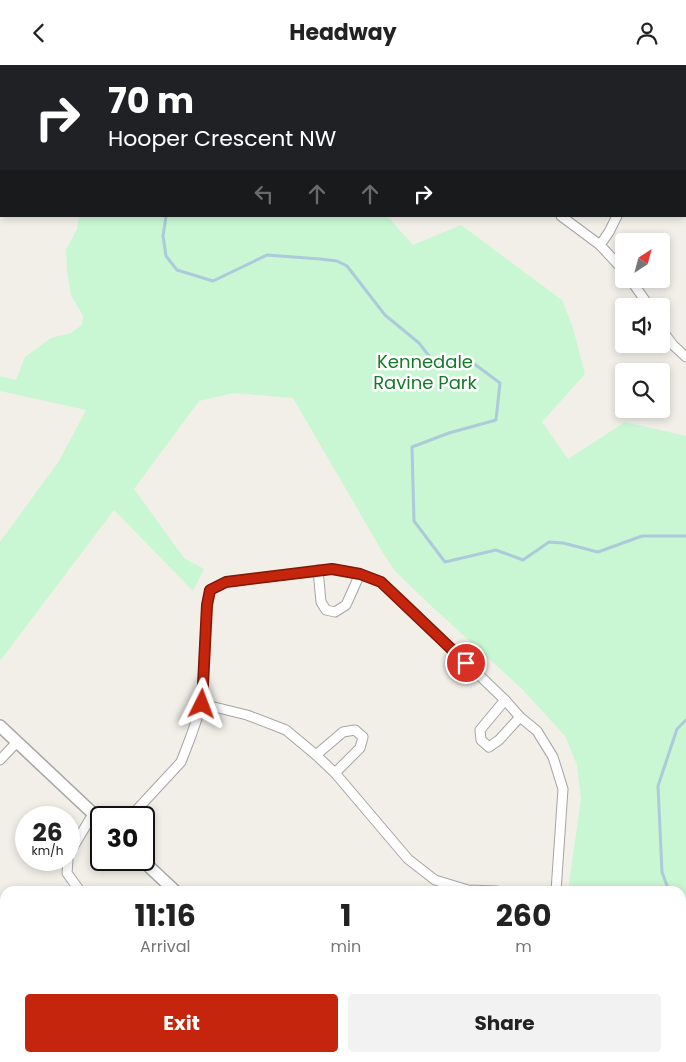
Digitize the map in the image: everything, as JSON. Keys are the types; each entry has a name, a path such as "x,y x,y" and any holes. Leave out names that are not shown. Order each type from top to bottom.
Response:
{"street":[{"path":"562,217 600,245 615,261"},
{"path":"600,245 616,217"},
{"path":"670,342 686,357"},
{"path":"140,806 181,762 202,704 207,605 210,590 226,582 318,570 332,569 360,574 381,582 505,700 520,717 537,731 553,757 563,789 556,886"},
{"path":"318,570 321,602 326,610 335,612 346,605 360,574"},
{"path":"505,700 480,730 481,740 489,747 499,740 520,717"},
{"path":"202,704 247,715 286,730 335,773 408,859 435,880 455,886"},
{"path":"0,726 90,811"},
{"path":"316,755 343,732 355,730 363,737 360,748 335,773"},
{"path":"0,760 17,742"},
{"path":"80,840 90,827"},
{"path":"67,871 76,886"},
{"path":"153,871 169,886"}],"green space":[{"name":"Kennedale Ravine Park","path":"79,217 388,217 413,245 461,225 562,300 573,328 585,374 542,422 568,459 625,422 686,436 686,886 569,886 581,799 577,765 565,736 523,690 395,571 293,398 234,393 199,401 134,489 184,558 204,569 193,591 114,510 0,661 0,542 59,461 86,410 0,391 0,376 16,380 25,357 51,338 71,333 82,325 83,316 71,295 67,272 66,250 77,229"}],"waterway":[{"path":"166,217 163,236 166,256 177,270 213,281 267,255 337,261 347,266 385,315 419,343 436,365 469,360 500,383 496,420 449,433 412,447 414,521 445,562 496,550 523,560 549,542 563,543 598,552 642,536 686,536"},
{"path":"667,886 662,872 658,786 677,729 686,720"}],"route":[{"path":"202,704 207,605 210,590 226,582 332,569 360,574 381,582 466,663"}]}
